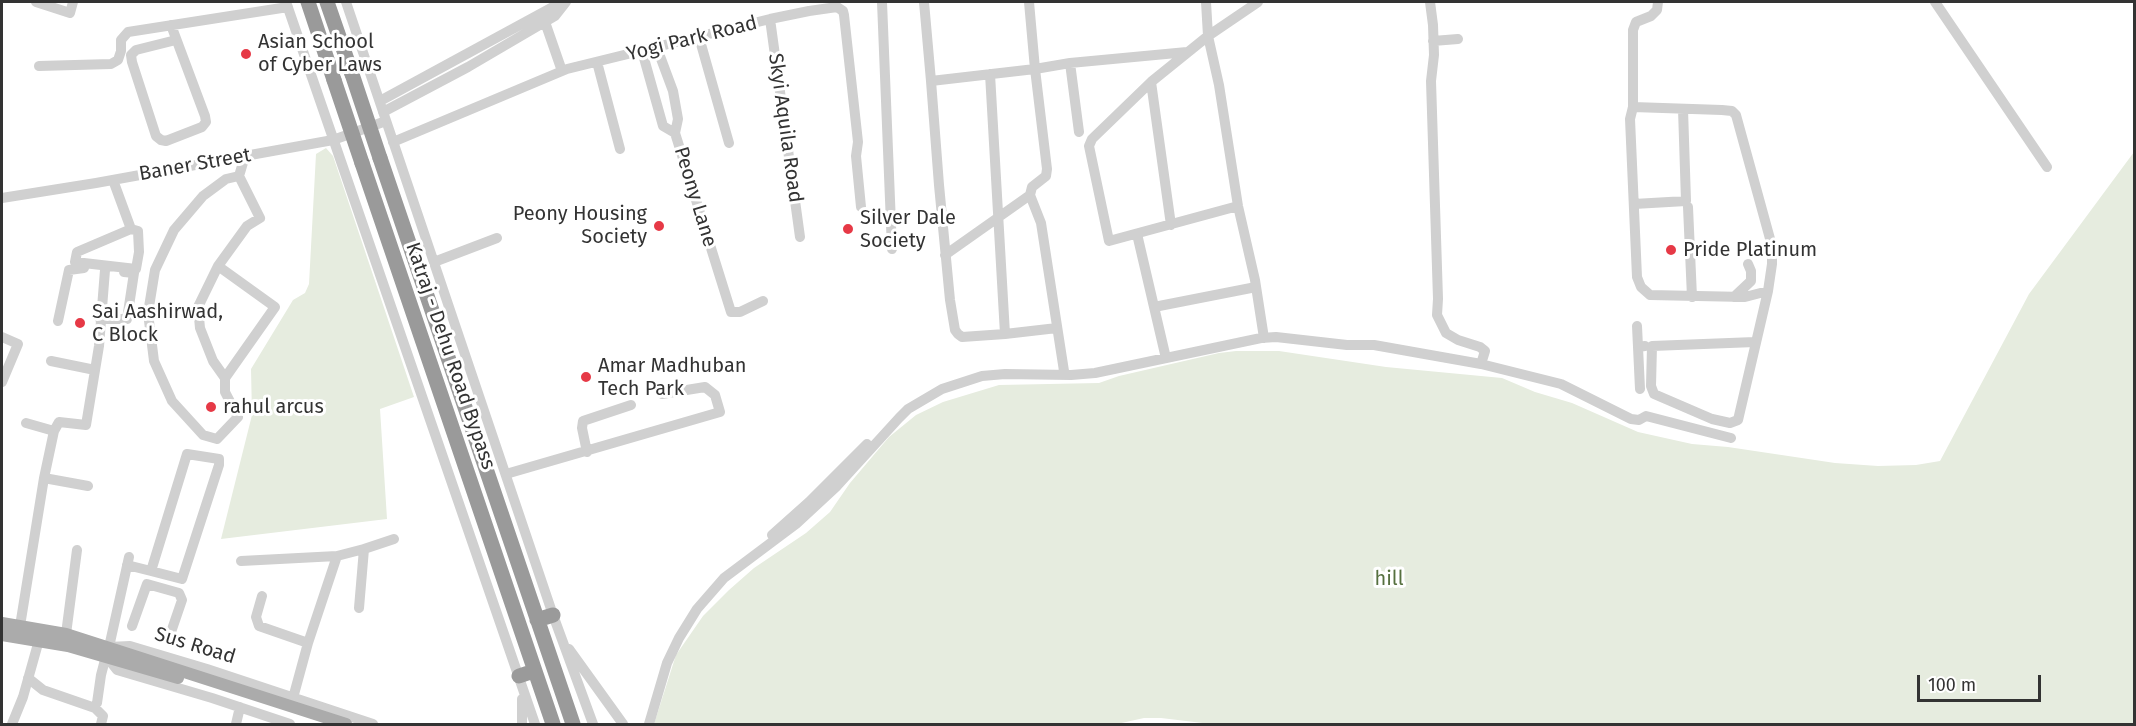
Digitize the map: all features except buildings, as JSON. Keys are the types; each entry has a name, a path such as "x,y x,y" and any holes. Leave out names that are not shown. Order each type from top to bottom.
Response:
{"highway":[{"name":"Katraj - Dehu Road Bypass","path":"308,2 553,724"},
{"name":"Katraj - Dehu Road Bypass","path":"327,2 573,724"},
{"path":"537,620 553,615"},
{"path":"520,683 534,671"}],"main road":[{"name":"Sus Road","path":"2,623 66,634 107,652"},
{"name":"Sus Road","path":"2,635 107,652"},
{"path":"107,652 320,724"},
{"path":"107,652 346,724"}],"street":[{"path":"36,2 69,13 73,2"},
{"path":"346,2 592,724"},
{"path":"380,101 564,2"},
{"name":"Baner Street","path":"2,198 333,140 385,117 545,22 555,16 564,2"},
{"path":"882,2 892,249"},
{"path":"924,2 945,255 955,330 962,337 1057,328"},
{"path":"1029,2 1047,169 1046,176 1032,187 1030,195 1041,223 1064,371"},
{"path":"1206,2 1208,36 1219,85 1238,206 1256,286 1262,338"},
{"path":"1238,206 1109,241 1089,146 1092,139 1151,82 1208,36 1258,2"},
{"path":"1430,2 1433,41 1431,81 1437,315 1446,333 1485,351 1481,364"},
{"path":"1658,2 1657,10 1651,16 1636,22 1633,30 1633,108 1630,119 1637,277 1641,287 1650,295 1745,297 1768,291"},
{"path":"1935,2 2047,166"},
{"path":"39,66 111,64 117,60 122,51 122,40 128,32 287,4 535,724"},
{"name":"Yogi Park Road","path":"393,142 562,71 770,19 809,10 837,7 843,11 858,142 856,156 861,207"},
{"name":"Skyi Aquila Road","path":"770,19 800,237"},
{"path":"545,22 562,71"},
{"path":"171,26 206,122 202,127 166,141 156,136 132,62 132,55 136,50 176,40"},
{"path":"699,37 729,143"},
{"path":"1433,41 1458,39"},
{"name":"Peony Lane","path":"657,48 673,91 678,119 675,133 731,312 740,312 763,301"},
{"path":"642,51 663,126 675,133"},
{"path":"931,81 1071,63 1187,52"},
{"path":"597,62 620,149"},
{"path":"1071,63 1079,132"},
{"path":"990,74 1005,334"},
{"path":"1151,82 1171,225"},
{"path":"1633,108 1732,111 1736,115 1772,246 1768,291 1738,420 1731,423 1712,419 1654,394 1651,386 1652,346"},
{"path":"1634,204 1686,201 1683,109"},
{"path":"225,378 213,361 200,328 198,307 218,266 247,226 260,218 239,176 245,156"},
{"path":"218,266 275,307 225,378 225,392 238,417 217,440 203,435 172,401 154,361 148,313 155,270 174,230 203,196 225,179 239,176"},
{"path":"113,180 131,229"},
{"path":"945,255 1030,195"},
{"path":"1688,207 1692,297"},
{"path":"131,229 138,231 139,252 136,269 75,262 77,252 131,229"},
{"path":"1137,234 1165,354"},
{"path":"434,262 497,238"},
{"path":"1734,297 1750,281 1751,271 1748,264"},
{"path":"58,321 69,270 78,267 134,273 127,319 100,319"},
{"path":"20,626 54,431 59,422 86,424 95,370 105,270"},
{"path":"1154,307 1256,286"},
{"path":"1637,326 1640,389"},
{"path":"760,552 766,540 809,502 904,405 924,392 952,380 988,371 1090,369 1256,334 1262,338"},
{"path":"2,337 18,344 2,382"},
{"path":"649,724 667,663 679,638 697,609 724,578 796,524 837,486 898,418 942,389 982,376 1095,373 1262,338 1276,337 1347,345 1374,345 1481,364 1561,384 1631,419 1639,420 1646,416 1731,438"},
{"path":"1638,347 1755,342"},
{"path":"51,361 95,370"},
{"path":"506,474 720,412 715,395 705,387 662,394"},
{"path":"587,452 582,428 583,421 631,405"},
{"path":"26,423 54,431"},
{"path":"97,703 101,675 128,561 151,571 182,579 219,459 187,454 151,571"},
{"path":"44,478 88,486"},
{"path":"242,561 337,556 394,538"},
{"path":"359,608 364,549"},
{"path":"66,634 77,550"},
{"path":"293,698 308,643 337,556"},
{"path":"132,626 147,584 179,593 182,600 169,638"},
{"path":"262,596 256,616 259,626 308,643"},
{"path":"118,608 137,613"},
{"path":"12,724 39,640"},
{"path":"564,642 623,724"},
{"name":"Sus Road","path":"290,724 117,670 107,652 130,646 373,724"},
{"path":"28,678 43,690 95,708 103,716 101,724"},
{"path":"520,683 522,724"},
{"path":"236,724 240,707"}],"green space":[{"path":"326,148 333,156 414,397 380,409 387,519 221,539 252,415 251,369 293,300 305,293 309,284 316,154"},
{"name":"hill","path":"2134,152 2134,724 1211,724 1144,718 1117,724 654,724 676,655 703,616 729,590 754,568 806,533 830,512 850,483 889,437 916,415 943,402 999,385 1099,383 1119,376 1219,353 1279,351 1386,367 1502,378 1535,392 1572,403 1638,432 1692,444 1835,463 1878,466 1916,465 1940,461 2029,294"}],"place":[{"name":"Asian School of Cyber Laws","path":"246,54"},
{"name":"Peony Housing Society","path":"659,226"},
{"name":"Silver Dale Society","path":"848,229"},
{"name":"Pride Platinum","path":"1671,250"},
{"name":"Sai Aashirwad, C Block","path":"80,323"},
{"name":"Amar Madhuban Tech Park","path":"586,377"},
{"name":"rahul arcus","path":"211,407"}]}
